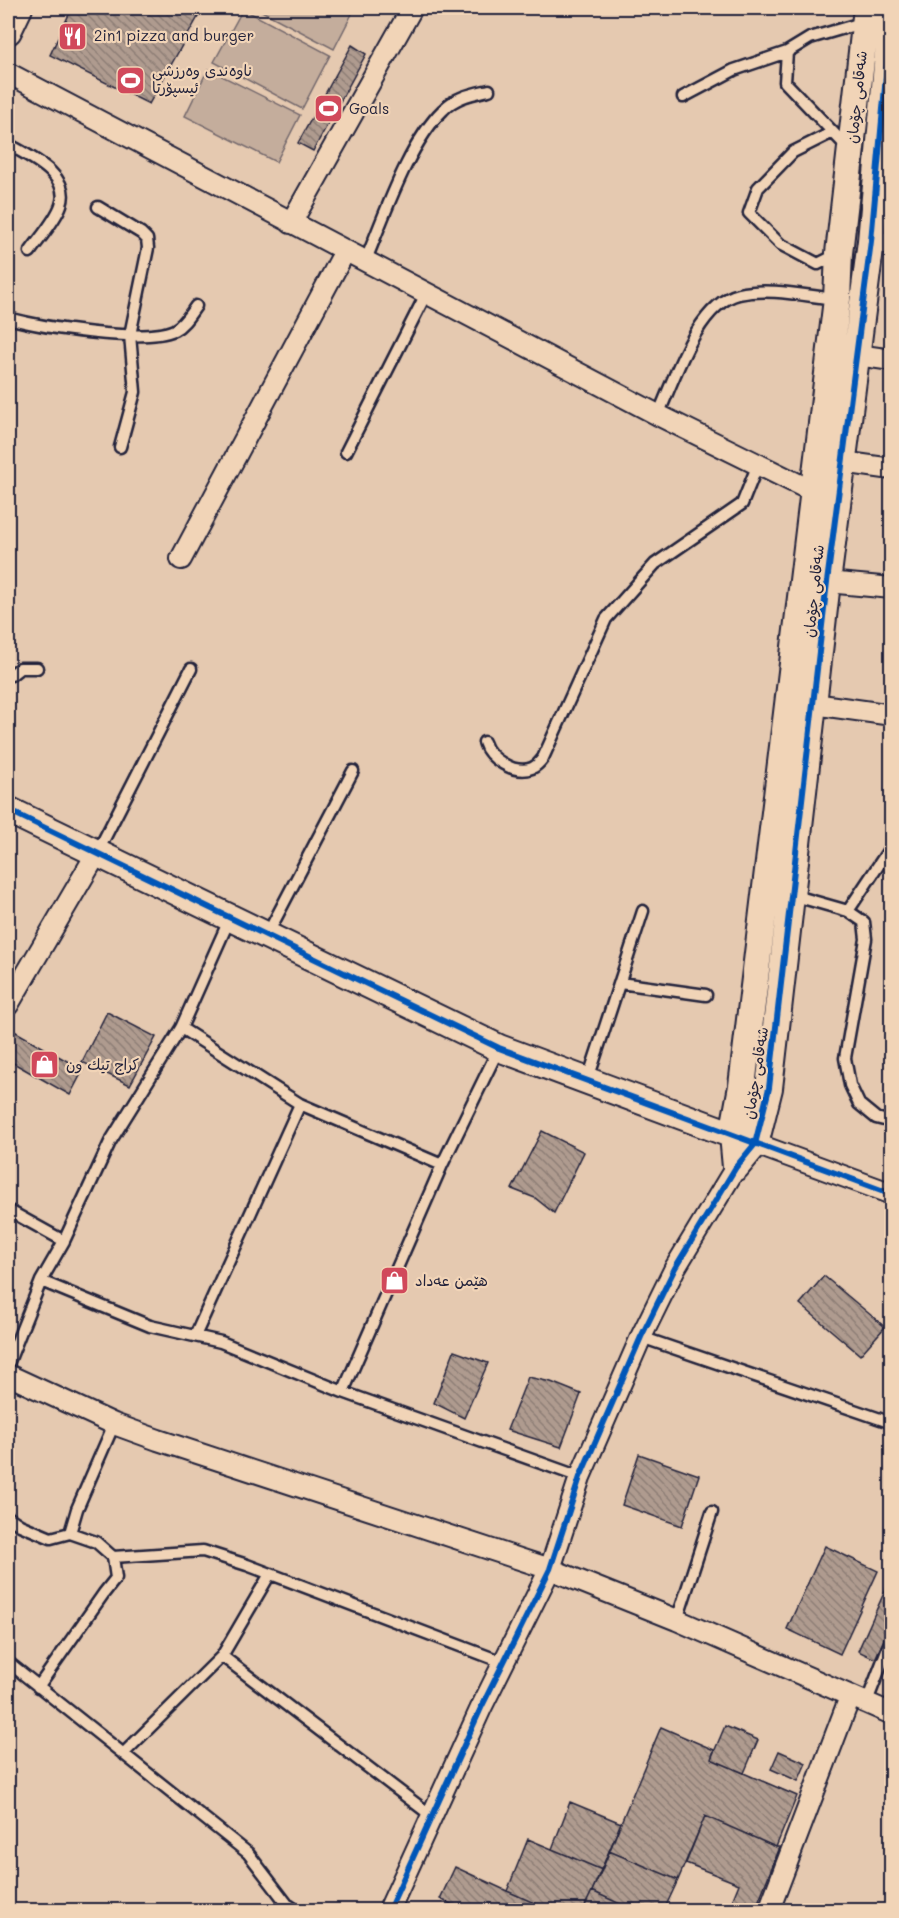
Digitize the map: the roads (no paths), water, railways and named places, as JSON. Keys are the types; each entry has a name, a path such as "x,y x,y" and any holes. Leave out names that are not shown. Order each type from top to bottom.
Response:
{"street":[{"path":"8,31 20,8"},
{"path":"291,223 412,8"},
{"name":"شەقامی چۆمان","path":"736,1167 744,1139 769,1088 826,582 857,355 881,243 875,194 885,157 891,10"},
{"name":"شەقامی چۆمان","path":"744,1139 742,1086 812,491 837,299 839,253 848,191 866,15"},
{"path":"8,73 658,415 812,491"},
{"path":"848,191 875,194"},
{"path":"181,560 345,251"},
{"path":"857,355 891,360"},
{"path":"842,462 891,469"},
{"path":"826,582 891,588"},
{"path":"814,704 891,716"},
{"path":"8,810 499,1048 891,1194"},
{"path":"8,1005 97,853"},
{"path":"742,1086 769,1088"},
{"path":"389,1911 481,1708 550,1569 580,1478 641,1337 675,1268 736,1167"},
{"path":"8,1375 114,1424 550,1569 677,1620 891,1714"},
{"path":"770,1911 858,1701"}],"lane":[{"path":"683,97 734,70 787,52 810,38 866,15"},
{"path":"787,52 785,82 852,151"},
{"path":"365,262 410,157 425,131 444,108 463,96 489,90"},
{"path":"833,132 793,152 758,188 749,213 780,244 818,264 839,253"},
{"path":"8,144 47,168 63,193 61,207 30,252"},
{"path":"98,207 141,233 147,239 148,248 130,334 135,392 120,447"},
{"path":"658,415 695,332 708,315 737,294 770,292 837,299"},
{"path":"346,452 426,294"},
{"path":"8,318 29,324 78,331 160,334 175,329 184,322 196,306"},
{"path":"483,742 486,750 508,766 524,770 535,767 543,758 606,619 655,564 742,504 758,464"},
{"path":"8,675 20,668 37,668"},
{"path":"97,853 191,669"},
{"path":"266,937 353,771"},
{"path":"848,911 891,845"},
{"path":"792,895 848,911 864,922 866,939 844,1058 850,1085 859,1104 876,1118 891,1122"},
{"path":"587,1082 643,912"},
{"path":"8,1364 41,1281 64,1240 110,1142 181,1028 230,918"},
{"path":"620,983 706,995"},
{"path":"181,1028 300,1104 442,1165"},
{"path":"343,1392 442,1165 499,1048"},
{"path":"195,1336 300,1104"},
{"path":"8,1210 64,1240"},
{"path":"41,1281 150,1326 221,1342 343,1392 580,1478"},
{"path":"641,1337 891,1423"},
{"path":"70,1533 76,1509 114,1424"},
{"path":"677,1620 712,1512"},
{"path":"8,1517 20,1525 51,1538 70,1533 96,1542 113,1557 116,1578 38,1687"},
{"path":"113,1557 203,1551 505,1663"},
{"path":"123,1754 222,1656 270,1574"},
{"path":"858,1701 891,1637"},
{"path":"222,1656 432,1816"},
{"path":"8,1662 248,1853 287,1904 296,1911"}],"place":[{"name":"2in1 pizza and burger","path":"73,36"},
{"name":"ناوەندی وەرزشی ئیسپۆرتا","path":"131,80"},
{"name":"Goals","path":"328,109"},
{"name":"كراج تيك ون","path":"45,1065"},
{"name":"هێمن عەداد","path":"394,1281"}]}
